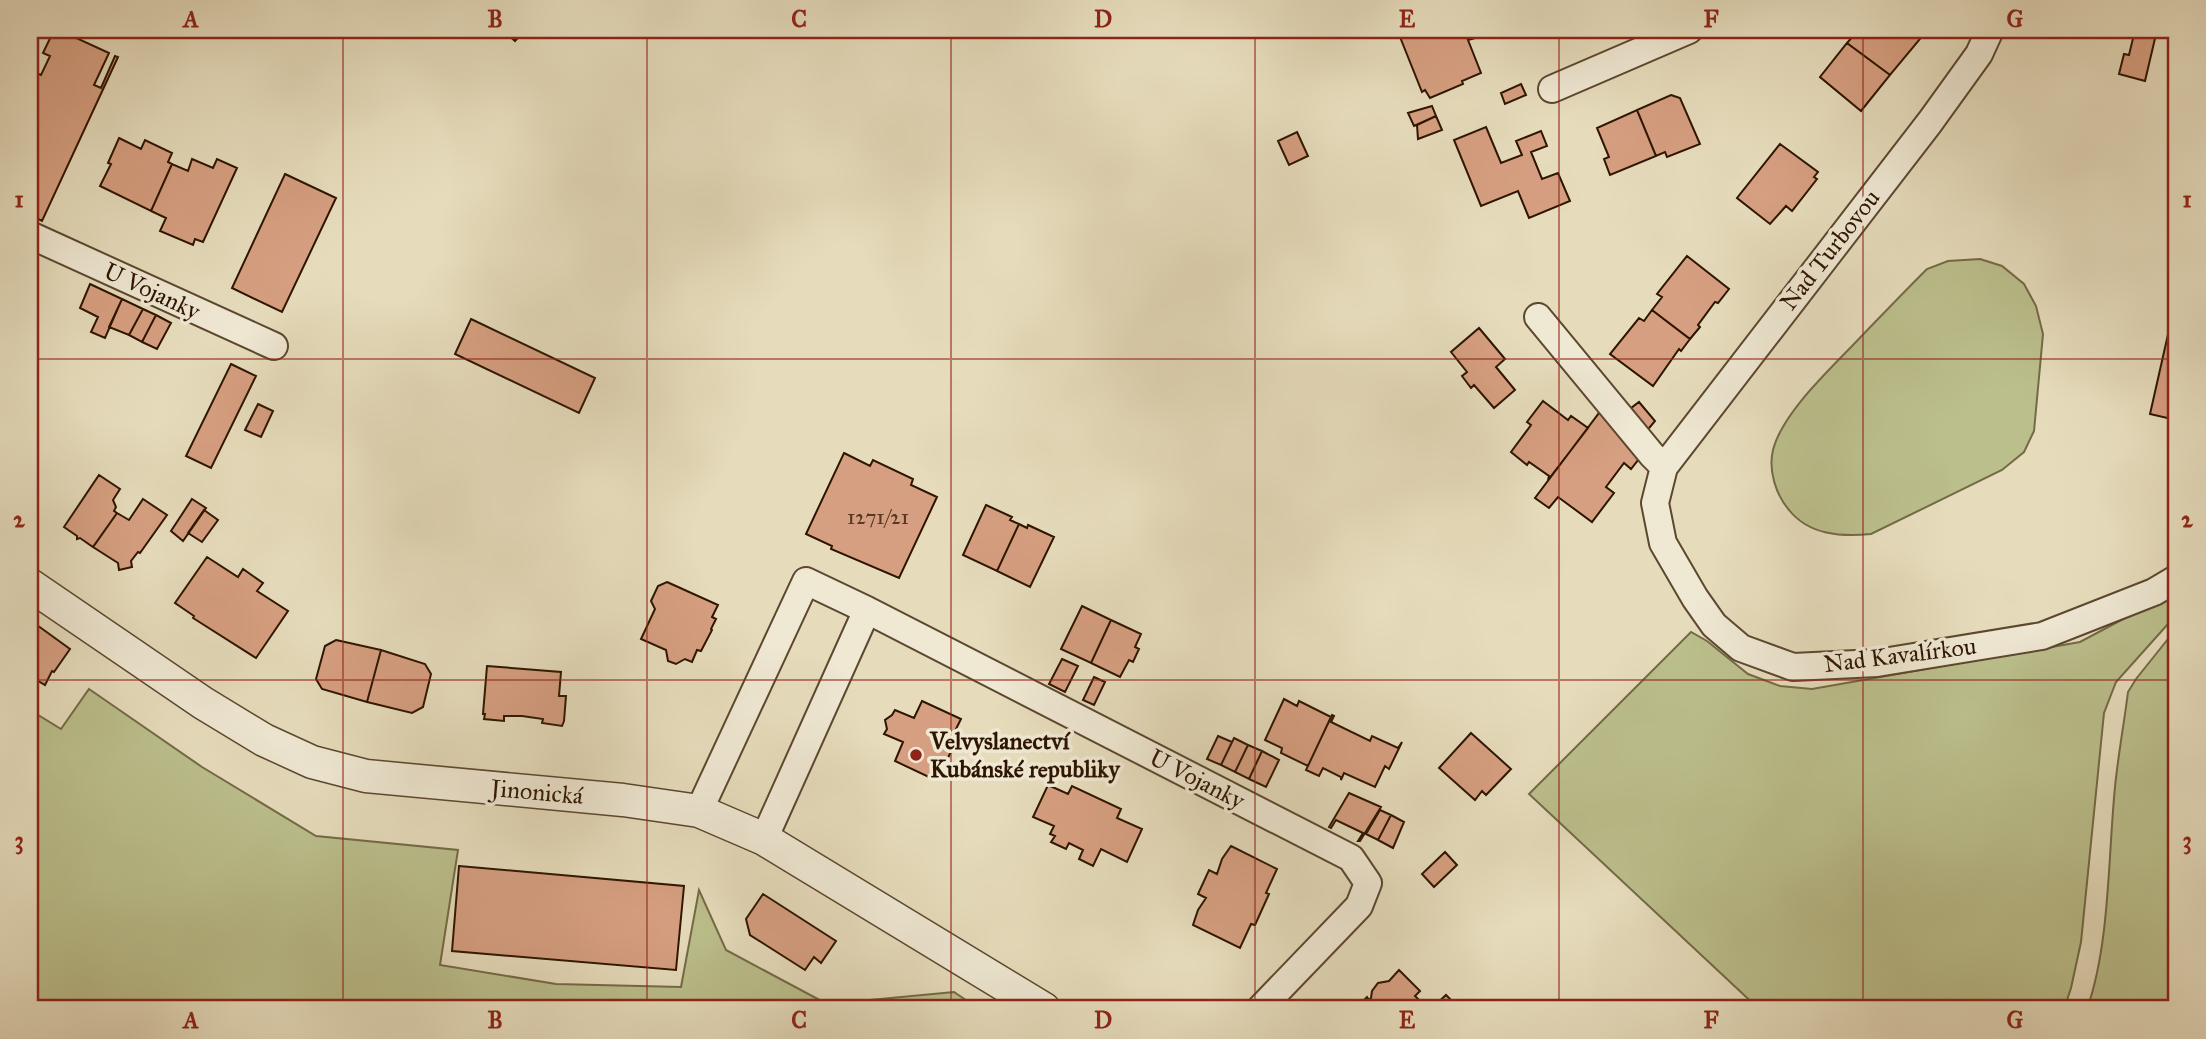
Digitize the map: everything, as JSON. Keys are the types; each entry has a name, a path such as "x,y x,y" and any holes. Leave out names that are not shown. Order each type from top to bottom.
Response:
{"street":[{"path":"1552,89 1689,30"},
{"name":"Nad Turbovou","path":"1664,467 1930,122 1979,54 1990,30"},
{"name":"U Vojanky","path":"30,235 274,346"},
{"path":"1538,317 1651,455 1664,467"},
{"name":"Nad Kavalírkou","path":"1664,467 1655,503 1663,543 1695,598 1714,625 1741,648 1793,667 1877,663 2042,635 2154,593 2176,579"},
{"name":"U Vojanky","path":"699,811 806,581 1350,858 1368,883 1359,906 1259,1009"},
{"name":"Jinonická","path":"30,585 203,703 264,740 312,762 366,776 623,800 699,811 764,839 1044,1009"},
{"path":"764,839 867,610"}],"green space":[{"path":"1980,259 2002,266 2024,284 2036,306 2043,334 2034,431 2024,452 2002,470 1871,534 1837,534 1806,525 1784,504 1772,474 1773,450 1795,408 1927,269 1948,261"},
{"path":"2176,591 2176,615 2116,682 2104,713 2081,942 2064,1009 1759,1009 1529,794 1691,632 1707,641 1748,674 1780,686 1812,689 2080,642"},
{"path":"2176,629 2176,1009 2087,1009 2095,984 2104,929 2115,787 2128,692"},
{"path":"89,689 202,767 316,836 458,850 440,965 556,984 681,987 699,890 726,950 827,1004 954,992 979,1009 30,1009 30,710 61,729"}],"building":[{"path":"54,30 109,53 94,85 101,88 115,56 118,57 42,221 30,215 30,81 34,72 41,75 50,56 43,53"},
{"path":"503,30 525,30 515,41"},
{"path":"1471,30 1475,38 1468,40 1481,73 1430,98 1425,90 1422,92 1398,32"},
{"path":"1858,30 1909,30 1920,39 1890,75 1847,43"},
{"path":"2135,30 2157,30 2145,81 2119,74 2124,54 2129,55"},
{"path":"1847,43 1890,75 1861,111 1820,77"},
{"path":"1521,84 1526,95 1505,104 1501,93"},
{"path":"1671,95 1680,98 1700,144 1667,157 1665,152 1656,156 1637,110"},
{"path":"1432,106 1436,116 1414,126 1408,113"},
{"path":"1637,110 1656,156 1610,175 1604,159 1609,157 1597,128"},
{"path":"1436,116 1442,130 1418,139 1417,125"},
{"path":"1486,127 1501,163 1522,155 1516,141 1541,131 1547,146 1531,152 1542,179 1558,173 1570,201 1529,218 1518,191 1481,206 1454,140"},
{"path":"1297,132 1308,156 1289,165 1278,141"},
{"path":"119,138 141,149 145,140 172,153 168,162 172,164 151,211 100,186 111,164 108,163"},
{"path":"1780,144 1818,172 1814,177 1817,179 1792,211 1786,206 1770,224 1737,198"},
{"path":"192,159 213,168 217,159 237,168 203,242 195,239 193,245 160,231 166,218 151,211 172,164 188,171"},
{"path":"285,174 336,198 282,312 232,288"},
{"path":"1687,256 1729,289 1718,303 1715,302 1690,339 1652,310 1662,297 1657,294"},
{"path":"90,284 122,299 105,338 91,332 98,317 80,308"},
{"path":"122,299 143,309 129,335 109,327"},
{"path":"2176,299 2176,420 2150,414"},
{"path":"143,309 156,315 142,342 129,335"},
{"path":"1652,310 1690,339 1681,351 1679,349 1653,386 1610,354 1639,318 1644,321"},
{"path":"156,315 171,323 157,349 142,342"},
{"path":"471,319 595,378 579,413 455,354"},
{"path":"1479,328 1505,359 1496,367 1515,390 1494,408 1474,385 1471,388 1462,376 1467,372 1451,352"},
{"path":"231,364 256,376 211,468 186,456"},
{"path":"1543,401 1568,420 1571,416 1588,428 1548,480 1549,476 1529,462 1527,465 1511,452 1531,425 1527,422"},
{"path":"1639,402 1655,421 1645,433 1626,412"},
{"path":"258,404 273,411 261,437 245,430"},
{"path":"1599,413 1607,415 1642,455 1631,469 1624,463 1606,487 1614,493 1592,522 1558,497 1549,508 1535,498"},
{"path":"844,453 870,466 873,460 913,479 911,485 937,497 899,578 831,549 832,546 806,534"},
{"path":"99,475 120,489 113,500 116,507 114,511 117,513 93,547 80,538 77,539 77,536 64,527"},
{"path":"143,499 167,515 140,553 131,561 132,567 119,570 118,563 93,547 117,513 129,520"},
{"path":"192,499 206,508 183,541 171,531"},
{"path":"986,505 1012,517 1010,520 1019,524 997,571 963,555"},
{"path":"204,510 218,520 202,542 188,533"},
{"path":"1019,524 1027,528 1028,525 1054,537 1030,587 997,571"},
{"path":"207,557 238,577 243,569 263,583 257,591 288,611 256,658 193,618 194,616 175,603"},
{"path":"667,582 718,605 712,617 716,619 712,630 701,651 697,650 692,662 685,659 676,664 668,661 666,650 641,639 655,609 651,601 658,586"},
{"path":"1082,606 1111,620 1091,663 1061,649"},
{"path":"30,620 70,649 54,672 52,671 45,685 30,676"},
{"path":"1111,620 1141,634 1135,647 1139,649 1133,662 1129,660 1120,677 1091,663"},
{"path":"336,640 381,650 367,702 322,689 316,679 325,646"},
{"path":"381,650 425,664 431,674 423,707 412,713 367,702"},
{"path":"1062,659 1078,666 1065,692 1049,684"},
{"path":"487,666 561,672 559,696 566,696 562,726 542,723 543,719 522,716 504,716 504,721 484,719"},
{"path":"1094,677 1105,682 1094,705 1083,700"},
{"path":"1284,699 1297,706 1299,701 1331,717 1308,766 1281,753 1282,748 1265,740"},
{"path":"922,701 961,719 952,737 957,739 946,762 942,761 933,779 895,761 903,742 884,734 887,729 885,720 895,710 914,718"},
{"path":"1332,715 1334,716 1331,722 1370,741 1372,736 1398,748 1402,742 1389,769 1385,766 1375,787 1344,773 1341,780 1341,777 1323,768 1319,776 1306,770"},
{"path":"1471,733 1511,769 1486,795 1482,791 1475,800 1439,768"},
{"path":"1218,736 1232,742 1221,765 1207,759"},
{"path":"1234,738 1248,745 1235,772 1221,765"},
{"path":"1248,745 1262,751 1249,779 1235,772"},
{"path":"1262,751 1279,760 1266,787 1249,779"},
{"path":"1048,785 1068,794 1072,786 1121,809 1117,818 1142,829 1127,862 1101,849 1093,866 1079,859 1083,850 1069,843 1066,849 1051,842 1055,836 1050,834 1054,826 1033,817"},
{"path":"1349,793 1381,807 1360,841 1363,833 1336,820 1331,828 1329,827"},
{"path":"1380,810 1391,815 1378,840 1366,834"},
{"path":"1391,815 1404,822 1393,848 1378,840"},
{"path":"1231,846 1277,869 1255,925 1251,924 1240,948 1193,925 1206,898 1198,894 1209,870 1217,874 1222,859"},
{"path":"1445,852 1457,865 1434,887 1422,874"},
{"path":"459,866 684,886 676,970 452,951"},
{"path":"763,894 836,941 821,963 814,957 805,970 750,935 746,919"},
{"path":"1399,970 1420,991 1415,996 1428,1009 1362,1009 1365,1004 1363,1001 1367,997 1369,1000 1371,998 1378,983 1389,981"},
{"path":"1446,995 1457,1002 1464,1009 1431,1009"}],"place":[{"name":"Velvyslanectví Kubánské republiky","path":"916,755"}]}
